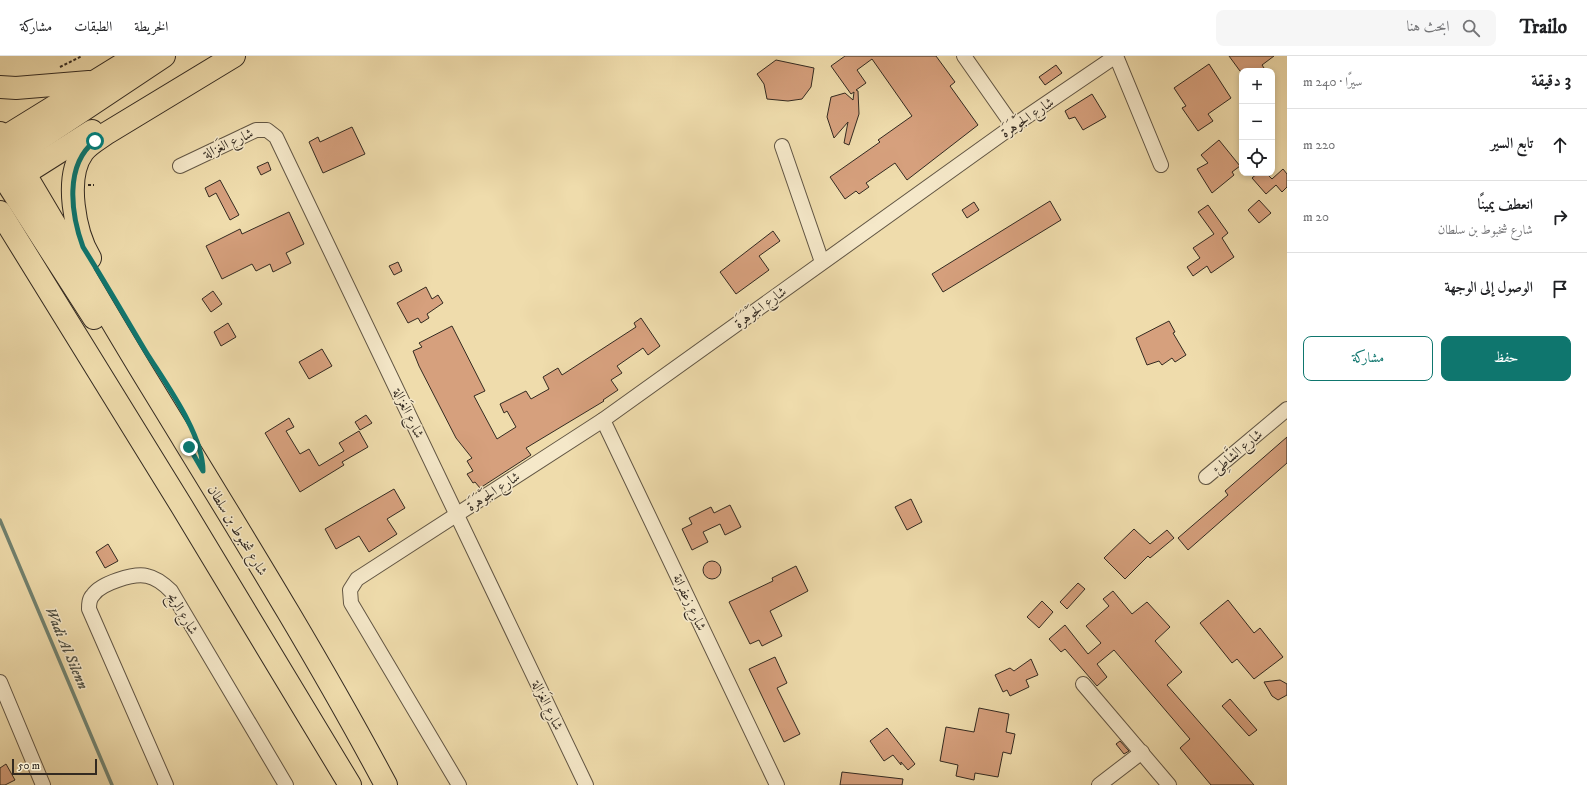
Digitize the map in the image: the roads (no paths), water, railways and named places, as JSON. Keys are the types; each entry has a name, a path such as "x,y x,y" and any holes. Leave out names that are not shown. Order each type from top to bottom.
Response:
{"main road":[{"path":"9,160 96,81 136,56"},
{"path":"9,160 164,56"},
{"path":"9,160 212,56"},
{"path":"203,471 202,455 196,438 171,393 83,247 76,225 73,185 76,166 88,146 234,56"},
{"path":"0,87 16,88 96,81"},
{"path":"9,160 20,202 137,385 166,424 189,447"},
{"name":"شارع شخبوط بن سلطان","path":"9,160 189,447 352,721 386,785"},
{"path":"20,202 8,201 0,211 182,505 350,785"},
{"path":"0,245 14,250 32,263"}],"street":[{"path":"964,56 1013,126"},
{"name":"شارع الجَوْهَرَة","path":"459,785 351,603 350,597 353,584 357,579 603,420 1013,126 1116,56 1161,165"},
{"name":"شارع الغَزالة","path":"180,166 256,130 268,130 276,137 586,785"},
{"path":"782,146 822,262"},
{"name":"شارع الشَّاطِئ","path":"1206,477 1287,409"},
{"name":"شارع زعفرانة","path":"603,420 777,785"},
{"name":"شارع الريح","path":"166,785 89,609 89,602 96,591 129,576 148,576 156,579 171,591 286,785"},
{"path":"0,682 43,785"},
{"path":"1083,684 1169,785"},
{"path":"1099,785 1142,752"}],"waterway":[{"name":"Wadi Al Silenn","path":"0,520 112,785"}]}
